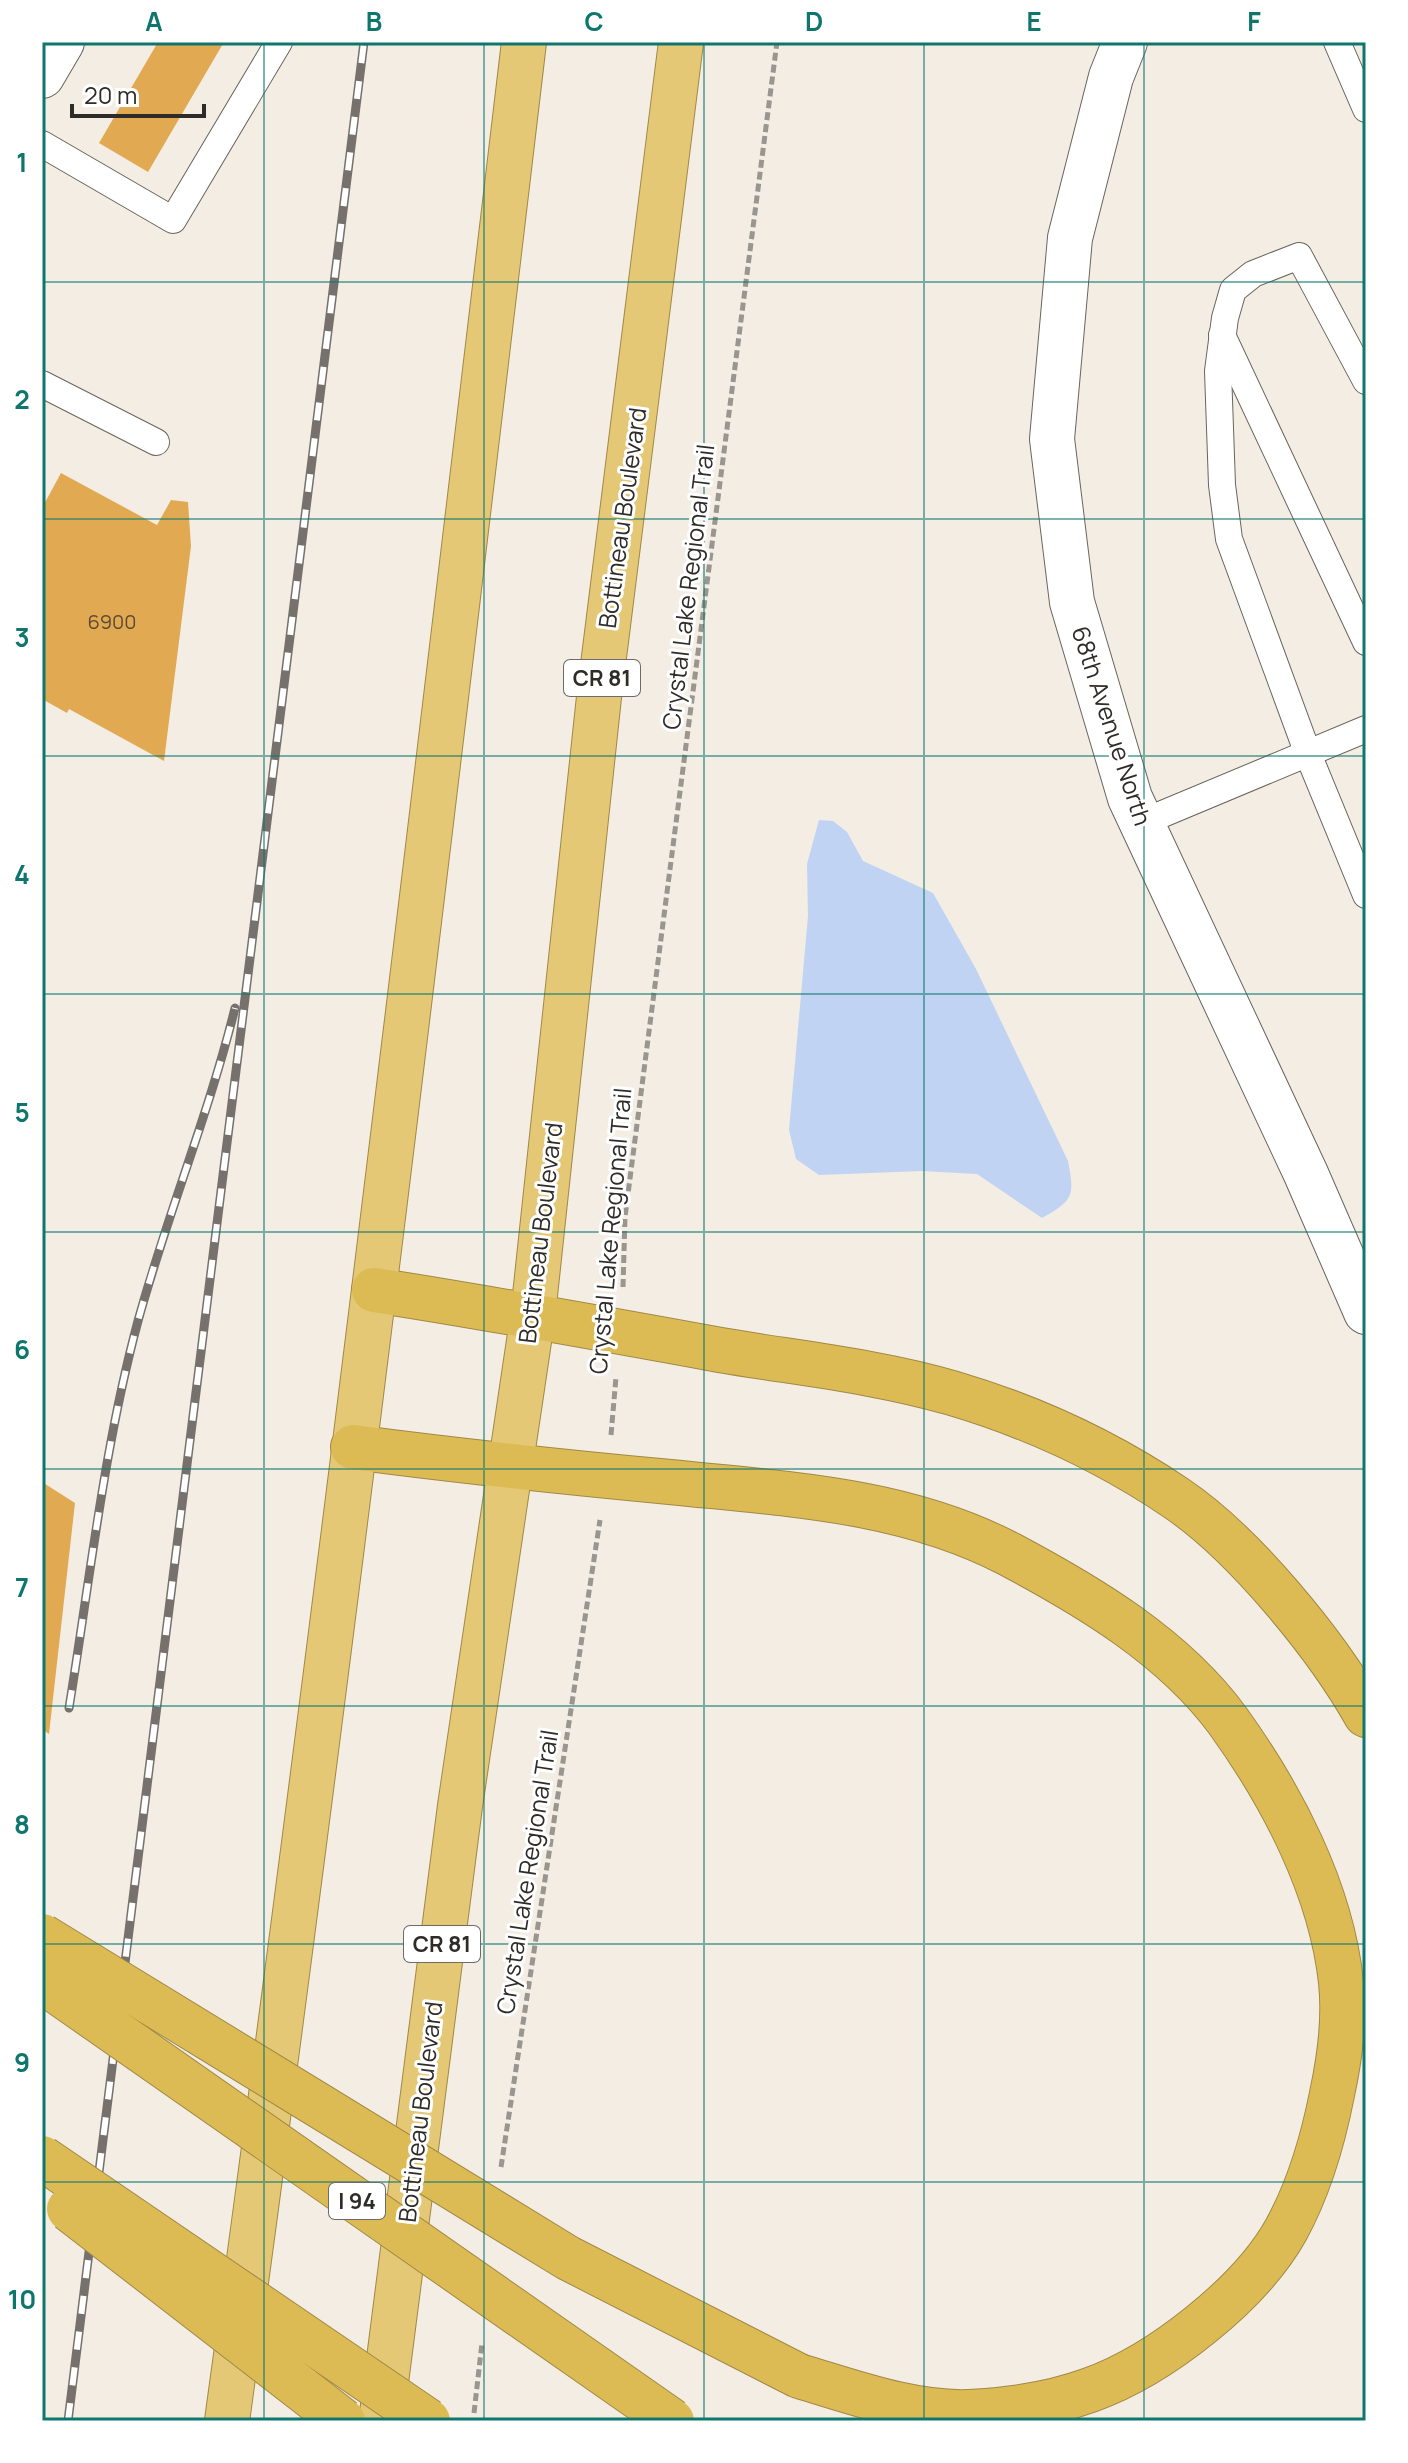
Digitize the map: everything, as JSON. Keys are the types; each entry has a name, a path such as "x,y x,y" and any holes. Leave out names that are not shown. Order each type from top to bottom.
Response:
{"highway":[{"path":"227,2421 374,1290 524,42"},
{"name":"Bottineau Boulevard","path":"381,2421 460,1806 533,1314 599,697 681,42"},
{"path":"374,1290 533,1314 950,1393 1025,1418 1108,1458 1178,1499 1242,1555 1335,1665 1366,1715"},
{"path":"42,1936 568,2258 655,2306 799,2376 916,2407 966,2412 1057,2401 1095,2389 1150,2360 1230,2300 1261,2267 1286,2230 1325,2132 1341,2048 1341,1979 1325,1908 1273,1789 1225,1717 1189,1678 1113,1614 1005,1552 944,1526 876,1507 844,1500 509,1468 353,1447"},
{"name":"I 94","path":"42,1981 672,2421"},
{"path":"42,2158 428,2421"},
{"path":"42,2188 343,2421"}],"street":[{"path":"42,76 62,42"},
{"name":"68th Avenue North","path":"1125,42 1111,77 1070,238 1052,439 1072,602 1130,798 1306,1174 1366,1312"}],"lane":[{"path":"42,144 173,220 279,42"},
{"path":"1337,42 1366,109"},
{"path":"1366,381 1299,256 1253,274 1233,290 1222,335 1218,371 1222,485 1229,539 1308,754 1366,895"},
{"path":"1222,335 1366,642"},
{"path":"42,384 156,442"},
{"path":"1141,823 1366,729"}],"path":[{"name":"Crystal Lake Regional Trail","path":"501,2174 607,1476 621,1332 625,1217 777,42"},
{"path":"473,2421 483,2328"}],"water":[{"path":"819,820 833,821 847,832 863,861 933,893 976,969 1068,1161 1069,1196 1060,1207 1042,1218 977,1174 922,1171 819,1175 796,1159 789,1130 808,916 807,864"}],"building":[{"path":"158,42 224,42 148,172 99,143"},
{"path":"61,473 157,525 171,500 188,502 191,546 164,761 69,709 67,713 42,699 42,508"},
{"path":"42,1482 75,1503 49,1734 42,1729"}],"railway":[{"path":"68,2421 364,42"},
{"path":"69,1708 107,1465 126,1369 149,1281 213,1087 235,1008"}]}
